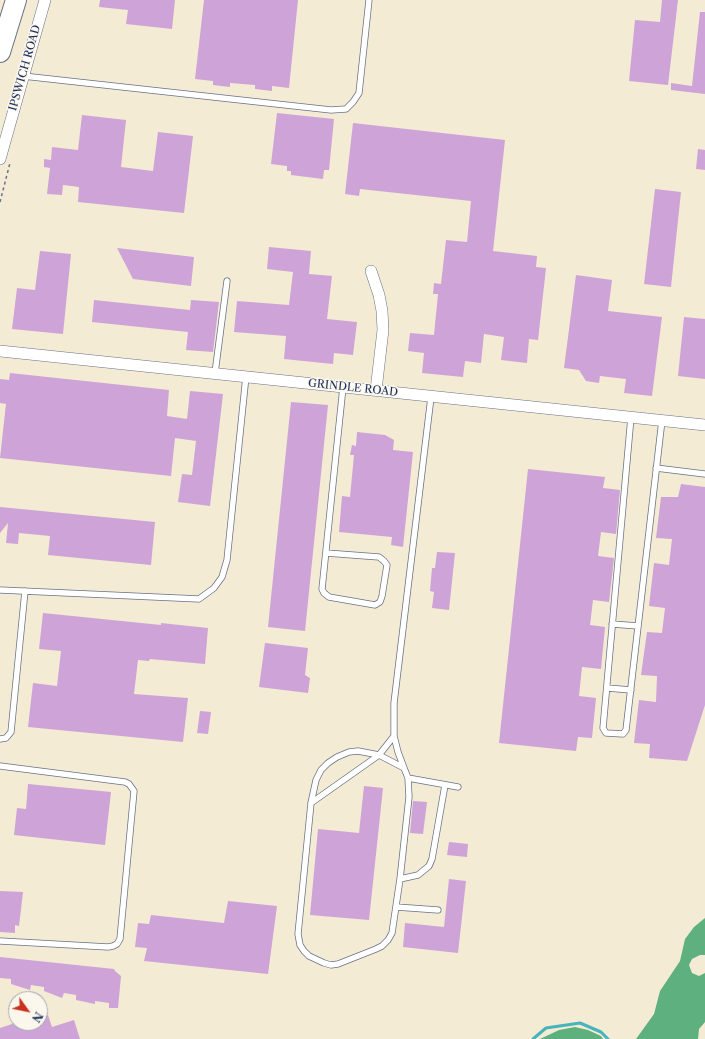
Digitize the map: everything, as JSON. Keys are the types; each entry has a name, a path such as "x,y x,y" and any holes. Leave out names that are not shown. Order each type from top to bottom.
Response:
{"highway":[{"path":"0,4 1,0"},
{"path":"0,52 16,0"}],"street":[{"name":"IPSWICH ROAD","path":"0,159 45,0"},
{"path":"371,271 379,296 382,311 383,330 376,390"},
{"name":"GRINDLE ROAD","path":"0,351 705,425"}],"lane":[{"path":"23,76 331,110 346,108 353,102 359,93 369,0"},
{"path":"215,373 227,281"},
{"path":"0,590 199,599 214,588 222,577 227,560 246,376"},
{"path":"326,553 379,557 384,561 386,565 380,602 375,605 329,598 322,589 343,386"},
{"path":"404,768 379,755 358,751 348,752 328,763 321,770 316,780 311,803 298,934 300,945 304,951 317,960 331,965 338,964 382,946 388,940 392,932 400,879 409,797 408,778 398,752 394,736 394,703 431,397"},
{"path":"631,417 606,688 603,728 606,733 624,733 631,690 662,420"},
{"path":"656,468 705,474"},
{"path":"0,738 6,738 10,732 25,591"},
{"path":"612,624 638,626"},
{"path":"606,688 631,690"},
{"path":"311,803 379,755 394,736"},
{"path":"0,766 125,782 129,784 134,791 120,939 117,944 108,947 0,941"},
{"path":"408,778 458,787"},
{"path":"400,879 418,875 424,871 432,859 445,785"},
{"path":"396,907 438,910"}],"green space":[{"path":"705,918 705,955 700,955 692,959 689,965 692,973 699,976 705,973 705,1022 699,1029 698,1039 636,1039 654,1014 660,991 680,961 685,939 694,927"},
{"path":"575,1027 588,1030 601,1036 603,1039 540,1039 559,1030"}],"building":[{"path":"100,0 175,0 172,29 126,24 128,10 99,7"},
{"path":"204,0 298,0 289,88 272,86 272,91 255,89 255,85 230,83 230,87 213,85 213,81 195,79"},
{"path":"662,0 678,0 668,85 629,81 635,20 660,22"},
{"path":"700,12 705,12 705,94 671,90 671,83 692,86"},
{"path":"277,113 334,119 329,170 324,170 323,179 291,175 291,171 287,171 287,166 271,164"},
{"path":"82,115 126,120 121,167 153,171 158,132 193,136 184,213 78,202 79,187 63,185 62,195 47,194 50,168 44,167 44,159 51,160 52,147 78,150"},
{"path":"353,123 505,140 493,251 537,256 536,267 546,268 538,340 529,339 527,363 501,360 504,337 484,334 481,363 465,361 463,377 422,373 424,353 408,351 410,333 434,335 438,294 433,294 434,283 441,284 446,240 467,242 471,201 360,189 359,196 345,194"},
{"path":"698,149 705,150 705,170 696,169"},
{"path":"655,189 681,192 671,287 644,284"},
{"path":"269,247 311,251 309,274 332,276 327,319 357,322 353,355 334,353 333,364 284,359 286,336 234,332 237,301 289,305 293,272 267,269"},
{"path":"117,248 194,257 191,286 133,279"},
{"path":"40,251 71,254 63,334 12,329 17,288 35,290"},
{"path":"576,275 612,280 608,311 662,317 652,396 624,393 626,379 600,376 599,383 586,381 579,370 564,368"},
{"path":"94,300 190,310 191,300 219,302 213,352 186,350 188,332 92,322"},
{"path":"684,317 705,319 705,379 678,376"},
{"path":"10,373 169,390 167,416 187,419 190,391 223,394 210,506 178,502 182,474 192,475 196,441 175,438 171,476 0,458 6,404 0,403 0,379 9,380"},
{"path":"291,402 328,405 305,631 268,627"},
{"path":"357,432 385,435 394,440 393,450 413,452 403,547 391,545 392,537 339,532 342,496 350,497 354,455 350,455 352,445 356,446"},
{"path":"528,469 605,477 603,488 620,490 616,534 601,532 598,556 614,558 609,602 593,600 590,625 605,627 601,669 582,667 579,696 596,698 592,738 578,737 576,751 499,743"},
{"path":"681,484 705,487 705,705 687,761 649,758 650,744 634,743 639,700 656,702 657,676 641,675 647,632 662,633 665,608 649,606 654,563 669,565 672,539 656,538 661,497 678,497"},
{"path":"0,507 155,522 151,565 48,555 50,536 19,533 18,544 6,543 8,523 0,533"},
{"path":"437,552 455,553 449,610 432,608 434,592 430,591 432,568 435,568"},
{"path":"43,613 161,625 161,623 208,628 205,664 150,659 149,661 138,660 134,694 188,698 183,742 28,727 33,683 57,686 61,651 39,649"},
{"path":"265,643 308,648 305,675 310,678 308,693 259,687"},
{"path":"200,711 211,712 208,734 197,733"},
{"path":"28,784 111,792 105,845 14,835 17,808 26,809"},
{"path":"364,786 383,788 369,920 310,915 318,829 359,833"},
{"path":"413,801 427,802 423,834 410,833"},
{"path":"449,842 468,844 467,857 447,855"},
{"path":"449,879 466,881 458,953 403,947 405,923 444,927"},
{"path":"0,891 23,892 19,926 15,925 15,933 0,932"},
{"path":"228,901 277,906 268,974 144,961 147,948 135,947 138,923 149,924 151,915 224,923"},
{"path":"0,957 114,969 121,976 118,1008 109,1008 109,1003 95,1001 95,1004 76,1000 76,995 64,993 62,998 48,993 48,991 44,991 44,987 31,985 30,990 11,984 11,979 0,978"},
{"path":"48,1015 52,1027 74,1020 80,1039 0,1039 0,1028 8,1025 8,1031 48,1031"}],"waterway":[{"path":"533,1039 546,1028 580,1023 601,1032 608,1039"}]}
